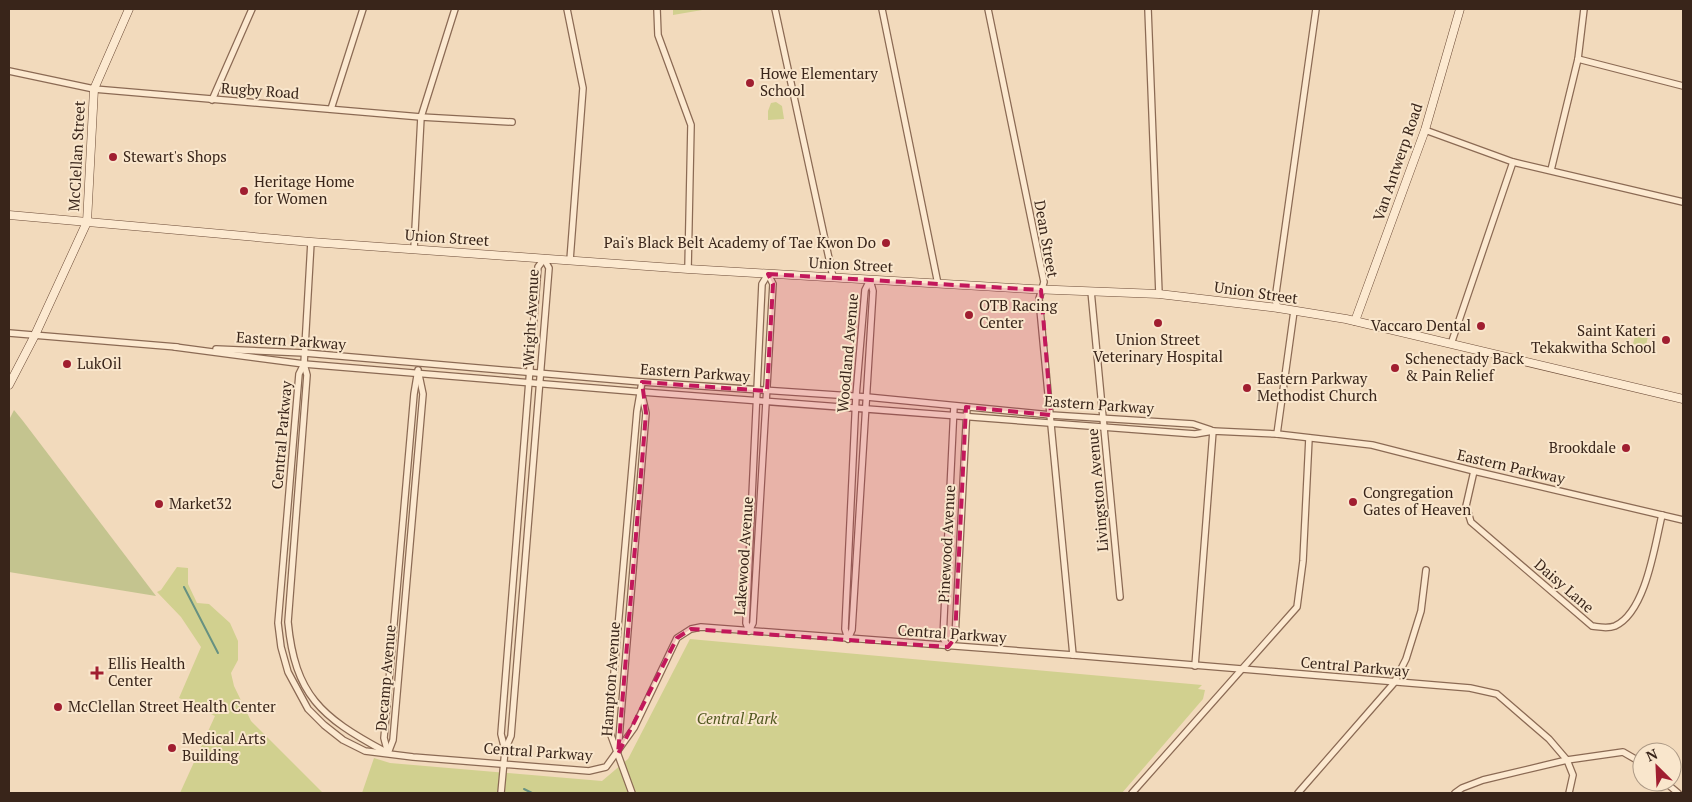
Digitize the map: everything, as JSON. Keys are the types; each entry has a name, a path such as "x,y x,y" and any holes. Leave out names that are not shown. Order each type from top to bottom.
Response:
{"main road":[{"name":"McClellan Street","path":"9,384 35,335 87,222 94,89 129,9"},
{"name":"Van Antwerp Road","path":"1355,321 1425,130 1460,9"},
{"name":"Union Street","path":"9,215 311,242 688,269 1041,290 1159,294 1278,308 1355,321 1683,399"}],"street":[{"path":"212,100 252,9"},
{"path":"331,109 363,9"},
{"path":"414,249 421,117 455,9"},
{"path":"567,9 583,100 570,260"},
{"path":"657,9 658,35 691,125 688,269"},
{"path":"775,9 832,278"},
{"path":"882,9 938,284"},
{"name":"Dean Street","path":"988,9 1044,282 1039,299 1074,655"},
{"path":"1148,9 1159,294"},
{"path":"1278,308 1275,300 1316,9"},
{"path":"1551,170 1578,59 1584,9"},
{"path":"1578,59 1683,86"},
{"name":"Rugby Road","path":"9,71 94,89 421,117 512,122"},
{"path":"1425,130 1513,162 1683,202"},
{"path":"1451,344 1513,162"},
{"name":"Central Parkway","path":"311,242 305,353 304,364 299,374 278,623 281,647 288,672 308,709 343,740 366,751 589,771 606,768 618,754 634,728 678,638 691,629 702,628 1074,655 1470,688 1496,694 1548,739 1567,760"},
{"name":"Wright Avenue","path":"501,793 505,750 511,736 541,374 549,268 544,259 538,267 501,734 505,750"},
{"name":"Lakewood Avenue","path":"749,631 746,623 755,400 762,284 768,274"},
{"name":"Lakewood Avenue","path":"749,631 753,623 773,284 768,274"},
{"name":"Woodland Avenue","path":"848,639 844,629 856,396 865,290 870,280"},
{"name":"Woodland Avenue","path":"848,639 852,630 867,397 873,291 870,280"},
{"name":"Livingston Avenue","path":"1091,291 1120,597"},
{"path":"1277,434 1294,312"},
{"path":"760,332 770,333"},
{"name":"Eastern Parkway","path":"9,333 175,347 305,353 767,392 856,396 1051,415 1193,424 1212,431"},
{"name":"Eastern Parkway","path":"175,347 304,364 642,392 1195,434 1212,431 1277,434 1372,445 1474,472 1683,520"},
{"name":"Central Parkway","path":"304,364 308,375 288,622 294,665 304,688 317,705 351,732 388,753"},
{"name":"Decamp Avenue","path":"388,753 384,738 418,364"},
{"name":"Decamp Avenue","path":"388,753 394,740 423,394 418,373"},
{"name":"Hampton Avenue","path":"618,754 646,413 642,382"},
{"name":"Hampton Avenue","path":"618,754 609,730 611,690 637,411 642,392"},
{"name":"Pinewood Avenue","path":"954,406 943,638 948,647 955,638 967,407"},
{"path":"1195,666 1212,431"},
{"path":"1132,793 1297,607 1303,561 1309,438"},
{"name":"Daisy Lane","path":"1474,472 1466,506 1471,522 1592,626 1602,628 1616,625 1626,618 1634,608 1643,586 1662,514"},
{"path":"1298,793 1394,683 1406,659 1421,610 1426,570"},
{"path":"1455,793 1483,780 1567,760 1623,752 1632,757"},
{"path":"618,754 632,793"},
{"path":"1567,760 1574,775 1569,793"}],"highlighted area":[{"path":"768,274 1041,290 1051,415 966,407 955,638 948,647 691,629 677,638 618,754 646,413 642,382 767,391 773,284"}],"green space":[{"path":"673,9 708,9 673,15"},
{"path":"776,102 782,106 784,119 768,120 768,111 771,103"},
{"path":"1637,329 1649,332 1644,354 1631,351"},
{"path":"14,410 156,596 9,572 9,420"},
{"path":"177,567 188,568 188,584 197,603 209,604 230,623 238,641 238,660 231,673 234,686 251,721 323,793 180,793 215,716 179,698 201,647 181,617 157,592 161,590"},
{"name":"Central Park","path":"690,639 1202,685 1198,689 1205,690 1203,699 1122,793 362,793 374,758 390,763 602,781 628,759"}],"waterway":[{"path":"184,587 218,653"},
{"path":"524,789 532,793"}],"place":[{"name":"Howe Elementary School","path":"750,83"},
{"name":"Stewart's Shops","path":"113,157"},
{"name":"Heritage Home for Women","path":"244,191"},
{"name":"Pai's Black Belt Academy of Tae Kwon Do","path":"886,243"},
{"name":"OTB Racing Center","path":"969,315"},
{"name":"Union Street Veterinary Hospital","path":"1158,323"},
{"name":"Vaccaro Dental","path":"1481,326"},
{"name":"Saint Kateri Tekakwitha School","path":"1666,340"},
{"name":"LukOil","path":"67,364"},
{"name":"Schenectady Back & Pain Relief","path":"1395,368"},
{"name":"Eastern Parkway Methodist Church","path":"1247,388"},
{"name":"Brookdale","path":"1626,448"},
{"name":"Congregation Gates of Heaven","path":"1353,502"},
{"name":"Market32","path":"159,504"},
{"name":"Ellis Health Center","path":"97,673"},
{"name":"McClellan Street Health Center","path":"58,707"},
{"name":"Medical Arts Building","path":"172,748"}]}
